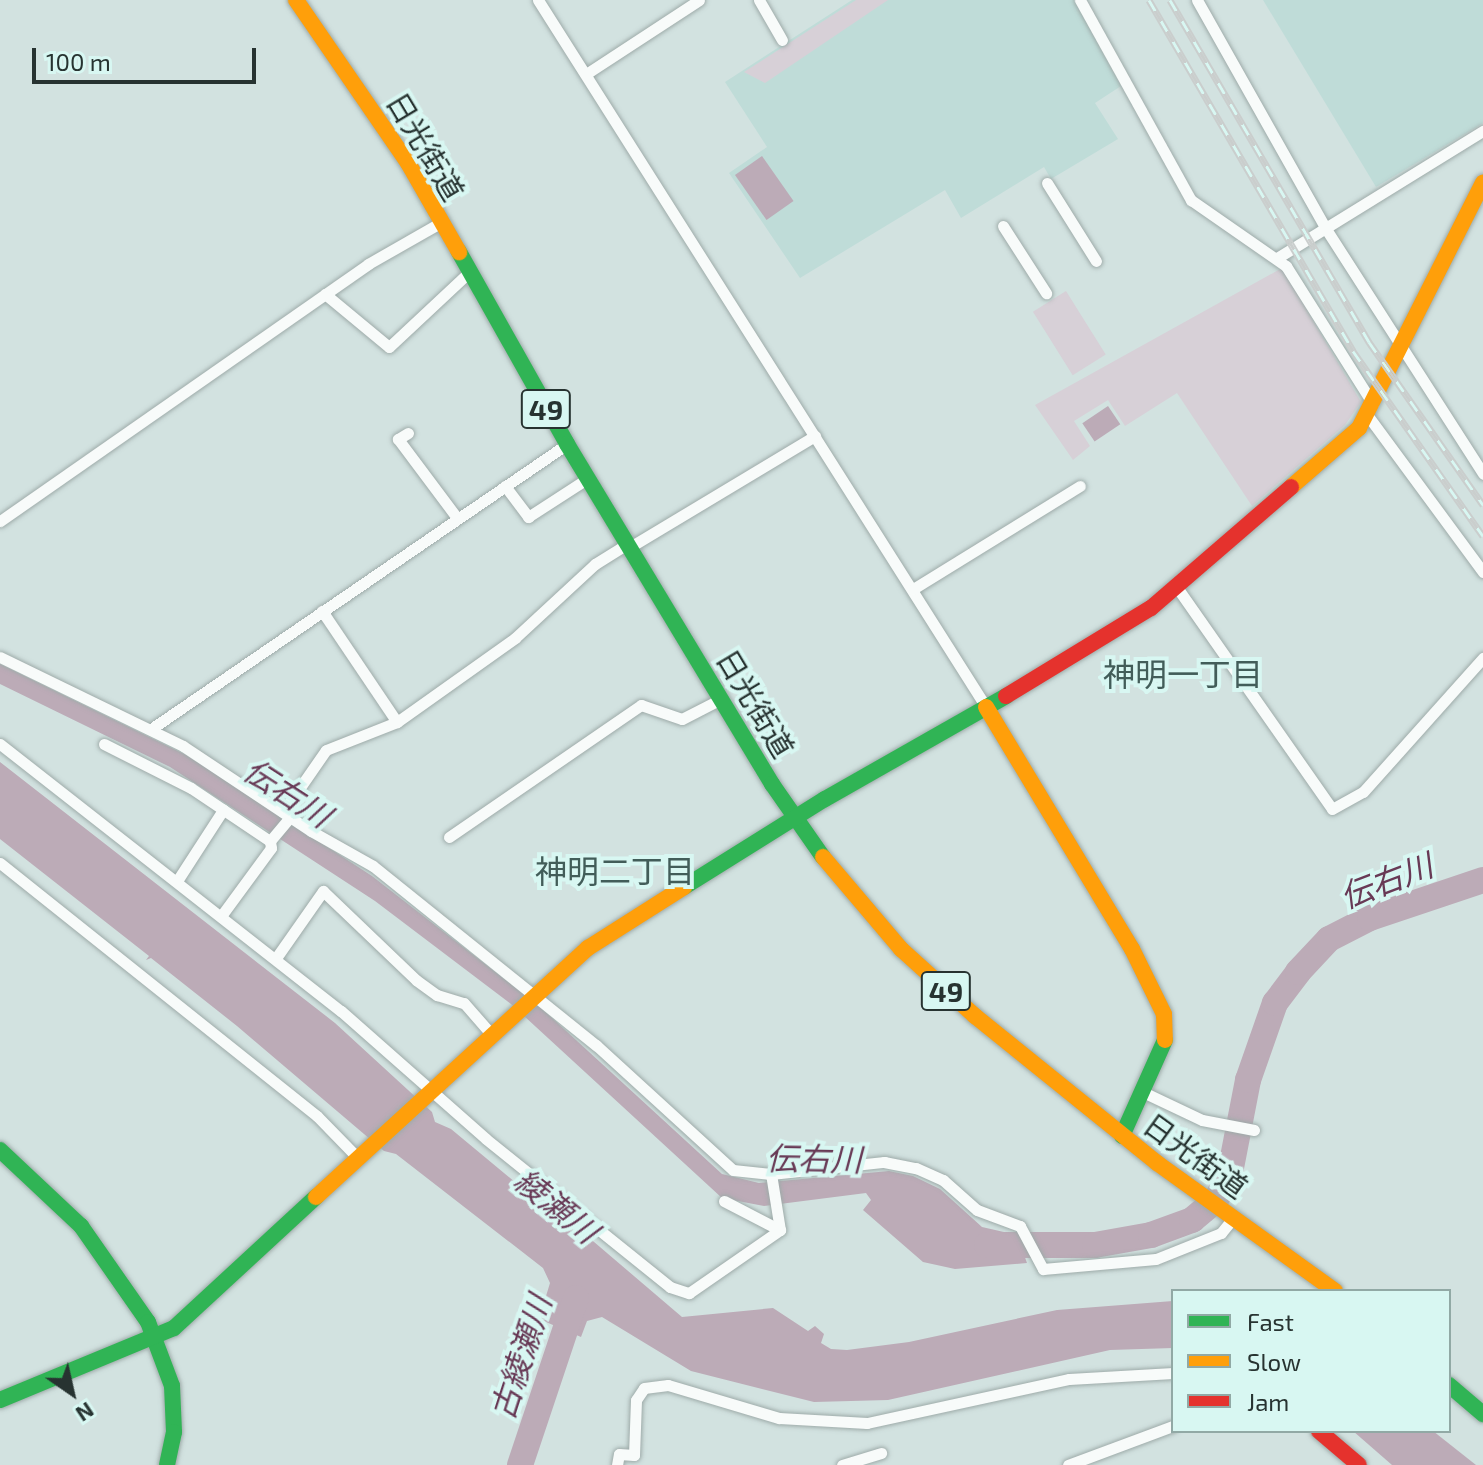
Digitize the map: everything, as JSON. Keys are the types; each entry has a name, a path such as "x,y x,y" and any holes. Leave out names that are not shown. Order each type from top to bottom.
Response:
{"street":[{"name":"日光街道","path":"296,0 393,140 567,444 795,819 839,880 901,949 1122,1136 1332,1289"},
{"path":"538,0 913,589 1124,936 1164,1014 1165,1045 1145,1093 1122,1136"},
{"path":"586,74 699,0"},
{"path":"759,0 782,40"},
{"path":"1080,0 1191,200 1277,258 1370,410 1483,572"},
{"path":"1197,0 1326,229 1399,349 1483,474"},
{"path":"1277,258 1483,131"},
{"path":"1047,183 1096,261"},
{"path":"0,1400 157,1339 250,1260 426,1091 588,948 795,819 1103,641 1176,586 1370,410 1480,194"},
{"path":"0,521 325,294 440,223"},
{"path":"1003,226 1046,293"},
{"path":"325,294 389,347 468,273"},
{"path":"408,433 398,439 457,518"},
{"path":"221,916 271,848 271,839 326,750 397,722 515,638 595,564 815,436"},
{"path":"151,729 567,444"},
{"path":"505,486 528,517 588,478"},
{"path":"913,589 1080,486"},
{"path":"1176,586 1332,809 1363,792 1483,658"},
{"path":"322,611 397,722"},
{"path":"0,657 151,729 286,816 373,866 534,995 717,1158 750,1175 884,1162 916,1168 943,1180 977,1210 1020,1226 1041,1267 1156,1259 1211,1239 1229,1215"},
{"path":"449,837 641,705 682,719 721,699"},
{"path":"0,744 276,958 426,1091 670,1287 689,1293 780,1230"},
{"path":"104,744 271,839"},
{"path":"177,881 223,810"},
{"path":"0,863 361,1152"},
{"path":"276,958 323,891 416,980 437,995 464,1003 491,1034"},
{"path":"1145,1093 1202,1120 1254,1130"},
{"path":"0,1150 99,1247 157,1339 174,1413 167,1465"},
{"path":"771,1174 780,1230"},
{"path":"724,1201 780,1230"},
{"path":"617,1465 619,1454 634,1455 636,1400 644,1388 668,1385 779,1418 867,1423 1069,1379 1171,1373"},
{"path":"1451,1387 1483,1414"},
{"path":"1068,1465 1171,1427"},
{"path":"1321,1433 1359,1465"},
{"path":"842,1465 881,1453"}],"shaded area":[{"path":"852,0 1074,0 1121,86 1095,103 1118,139 1051,179 1044,167 961,218 945,190 800,278 729,173 767,147 725,82"},
{"path":"856,0 888,0 765,83 744,72"},
{"path":"1263,0 1483,0 1483,123 1376,187"},
{"path":"762,156 794,201 767,220 735,175"},
{"path":"1282,268 1361,402 1345,425 1252,506 1177,393 1125,426 1108,400 1074,421 1090,446 1073,460 1035,405"},
{"path":"1066,291 1106,355 1073,375 1033,312"},
{"path":"1108,406 1120,424 1095,442 1082,423"},
{"path":"0,664 186,755 372,876 539,1006 722,1174 759,1183 889,1171 913,1176 940,1189 982,1227 1017,1235 1027,1263 955,1269 923,1262 863,1210 871,1200 866,1193 764,1206 722,1198 511,1004 375,901 170,767 0,684"},
{"path":"0,762 335,1023 432,1112 435,1122 451,1129 533,1197 539,1195 682,1317 773,1308 808,1331 815,1326 824,1334 821,1343 831,1349 847,1350 909,1342 1057,1310 1171,1301 1171,1348 1110,1350 888,1400 814,1402 691,1371 602,1317 587,1321 581,1337 539,1319 550,1283 543,1268 396,1154 384,1151 237,1026 151,958 146,960 149,956 0,839"},
{"path":"1355,1433 1436,1433 1476,1465 1392,1465"}],"waterway":[{"name":"伝右川","path":"987,1245 1095,1245 1151,1235 1192,1220 1215,1201 1229,1178 1248,1080 1275,1003 1298,972 1329,939 1370,918 1483,880"},
{"name":"古綾瀬川","path":"520,1465 576,1298"}],"railway":[{"path":"1149,0 1353,351 1483,536"},
{"path":"1170,0 1369,342 1483,505"}],"traffic: fast":[{"path":"459,252 567,444 772,784 823,857"},
{"path":"684,887 825,799 1006,696"},
{"path":"1122,1136 1165,1040"},
{"path":"0,1150 81,1226 148,1322 172,1386 174,1432 167,1465"},
{"path":"0,1400 174,1328 316,1197"},
{"path":"1451,1387 1483,1414"}],"traffic: slow":[{"path":"296,0 408,163 459,252"},
{"path":"1291,487 1359,428 1483,183"},
{"path":"986,707 1132,949 1164,1014 1165,1040"},
{"path":"823,857 901,949 975,1016 1157,1163 1332,1289"},
{"path":"316,1197 588,948 684,887"}],"traffic: jam":[{"path":"1006,696 1151,608 1291,487"},
{"path":"1321,1433 1359,1465"}],"district":[{"name":"神明一丁目","path":"1183,673"},
{"name":"神明二丁目","path":"615,870"}],"water label":[{"name":"綾瀬川","path":"557,1205"}]}
